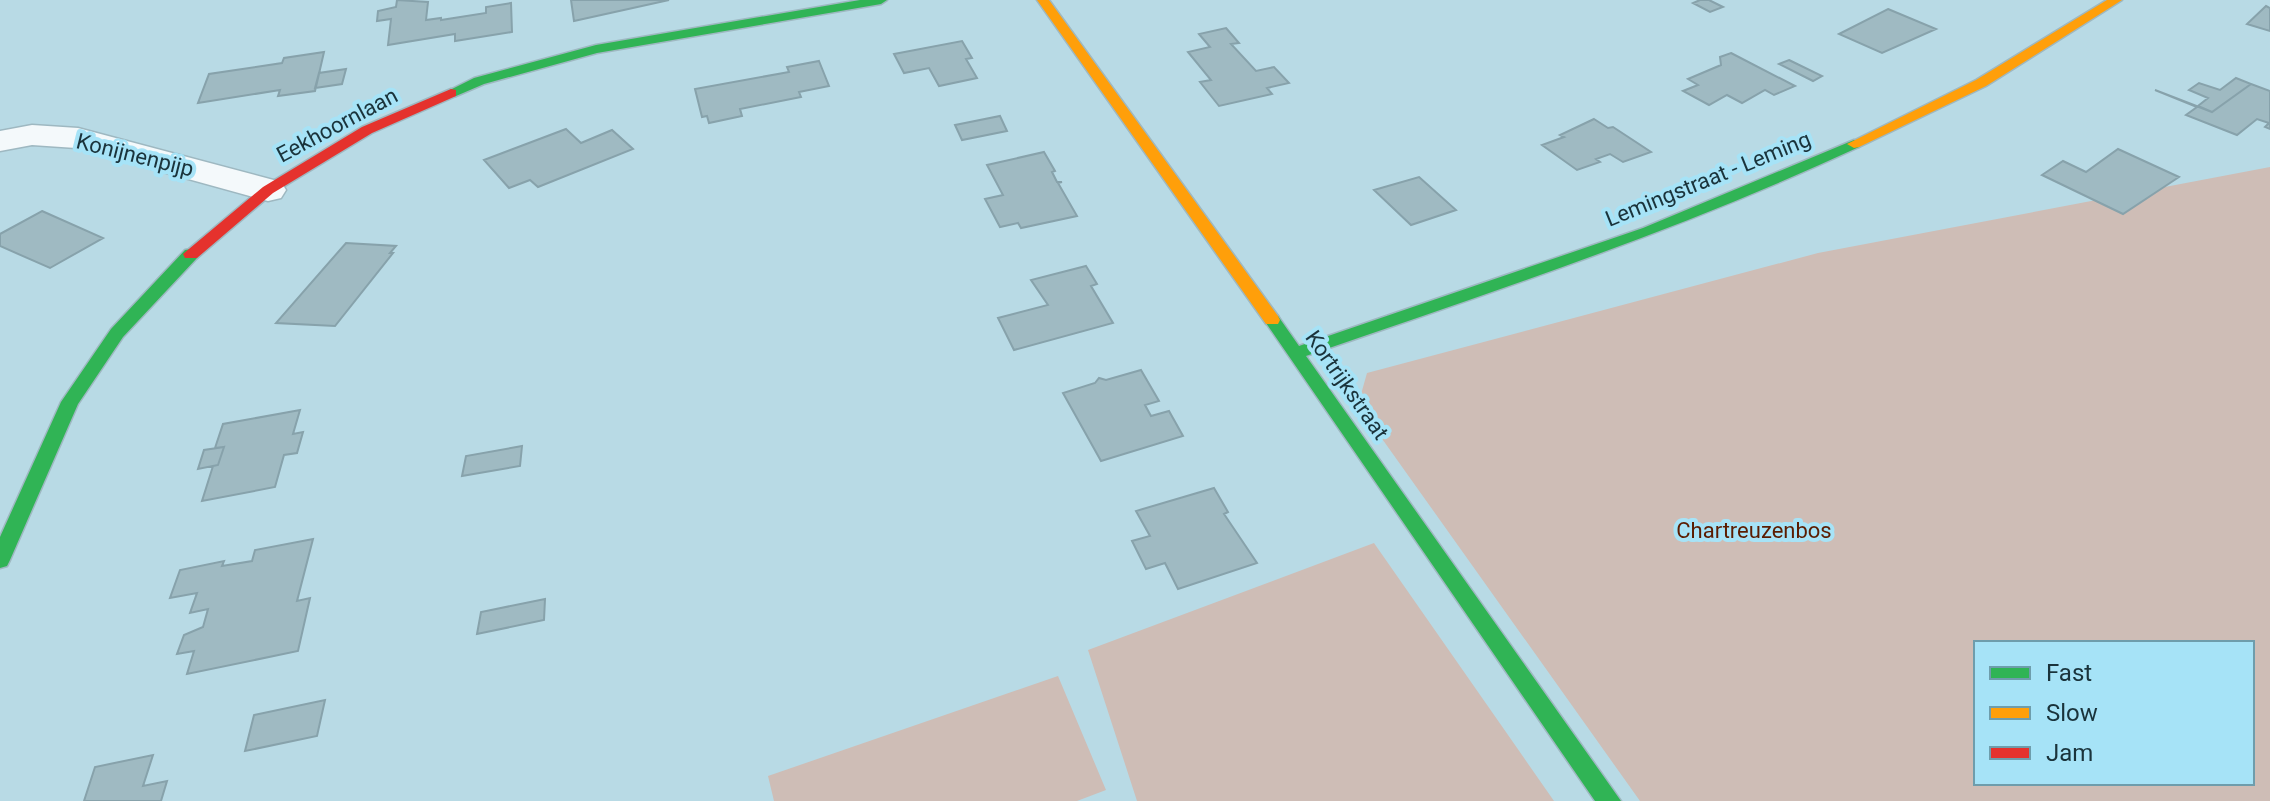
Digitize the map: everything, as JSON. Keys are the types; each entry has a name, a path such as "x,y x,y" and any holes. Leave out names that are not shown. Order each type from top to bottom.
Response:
{"street":[{"name":"Eekhoornlaan","path":"0,560 70,402 117,333 188,256 268,190 367,130 479,81 596,49 881,0"},
{"name":"Kortrijkstraat","path":"1043,0 1296,353 1609,801"},
{"name":"Lemingstraat - Leming","path":"1296,353 1577,257 1798,171 1981,83 2116,0"},
{"name":"Konijnenpijp","path":"0,141 32,135 78,138 268,190"}],"green space":[{"name":"Chartreuzenbos","path":"2270,167 2270,801 1640,801 1358,405 1367,373 1818,253"},
{"path":"1374,543 1554,801 1137,801 1088,650"},
{"path":"1058,676 1106,790 1077,801 774,801 768,776"}],"building":[{"path":"397,0 428,2 426,20 486,13 486,7 511,3 512,32 455,41 455,34 388,45 391,19 377,21 378,11 396,7"},
{"path":"571,0 669,0 574,21"},
{"path":"1709,0 1723,7 1710,12 1693,3"},
{"path":"2266,6 2270,8 2270,31 2247,24"},
{"path":"1888,9 1936,29 1882,53 1839,34"},
{"path":"1226,28 1239,43 1231,44 1256,71 1274,67 1289,83 1267,88 1272,94 1219,106 1200,82 1211,80 1188,52 1210,47 1199,34"},
{"path":"962,41 972,58 966,59 977,78 939,86 929,68 904,73 894,54"},
{"path":"324,52 315,91 278,96 280,90 198,103 209,74 282,63 284,58"},
{"path":"1731,53 1795,86 1774,95 1765,90 1742,103 1727,95 1709,105 1683,91 1698,85 1688,79 1721,65 1720,57"},
{"path":"1789,60 1822,76 1813,81 1779,64"},
{"path":"819,61 829,86 799,92 801,97 740,109 742,116 709,123 707,116 702,117 695,89 789,72 787,67"},
{"path":"346,69 342,84 315,88 319,73"},
{"path":"2236,78 2251,84 2212,112 2198,106 2208,98 2189,90 2199,83 2220,90"},
{"path":"2251,84 2270,91 2270,129 2265,127 2269,123 2257,119 2237,135 2186,115 2197,107 2155,90 2212,112"},
{"path":"1000,116 1007,131 962,140 955,125"},
{"path":"1594,119 1608,128 1613,127 1651,152 1623,162 1610,154 1596,159 1600,162 1577,170 1542,145 1564,137 1560,135"},
{"path":"566,129 581,143 612,130 633,149 538,187 530,180 509,188 484,160"},
{"path":"2118,149 2179,177 2123,214 2042,175 2063,161 2086,172"},
{"path":"1044,152 1077,216 1021,228 1018,223 1000,227 985,199 1003,195 987,165"},
{"path":"1419,177 1456,210 1411,225 1374,190"},
{"path":"42,211 103,238 50,268 0,246 0,234"},
{"path":"346,243 396,246 335,326 276,323"},
{"path":"1086,266 1097,284 1091,286 1113,323 1014,350 998,318 1048,305 1031,280"},
{"path":"1141,370 1159,401 1145,405 1151,416 1169,411 1183,436 1101,461 1063,393 1095,383 1099,378 1106,380"},
{"path":"300,410 293,434 303,432 297,453 284,455 275,487 202,501 213,466 218,465 224,447 215,448 223,424"},
{"path":"522,446 520,466 462,476 466,456"},
{"path":"224,447 218,465 198,469 204,450"},
{"path":"1214,488 1228,512 1224,514 1257,563 1178,589 1165,563 1146,569 1132,541 1150,536 1136,511"},
{"path":"313,539 297,601 310,598 298,651 187,674 194,651 177,654 184,635 203,627 208,609 190,613 197,593 170,598 180,570 224,561 222,566 252,561 255,550"},
{"path":"545,599 544,620 477,634 481,612"},
{"path":"325,700 317,736 245,751 254,715"},
{"path":"153,755 143,786 167,781 161,801 84,801 95,767"}],"traffic: fast":[{"path":"451,93 479,81 596,49 881,0"},
{"path":"1296,353 1648,231 1854,144"},
{"path":"0,560 70,402 117,333 191,254"},
{"path":"1272,320 1609,801"}],"traffic: slow":[{"path":"1043,0 1272,320"},
{"path":"1854,144 1981,83 2116,0"}],"traffic: jam":[{"path":"191,254 268,190 367,130 451,93"}]}
